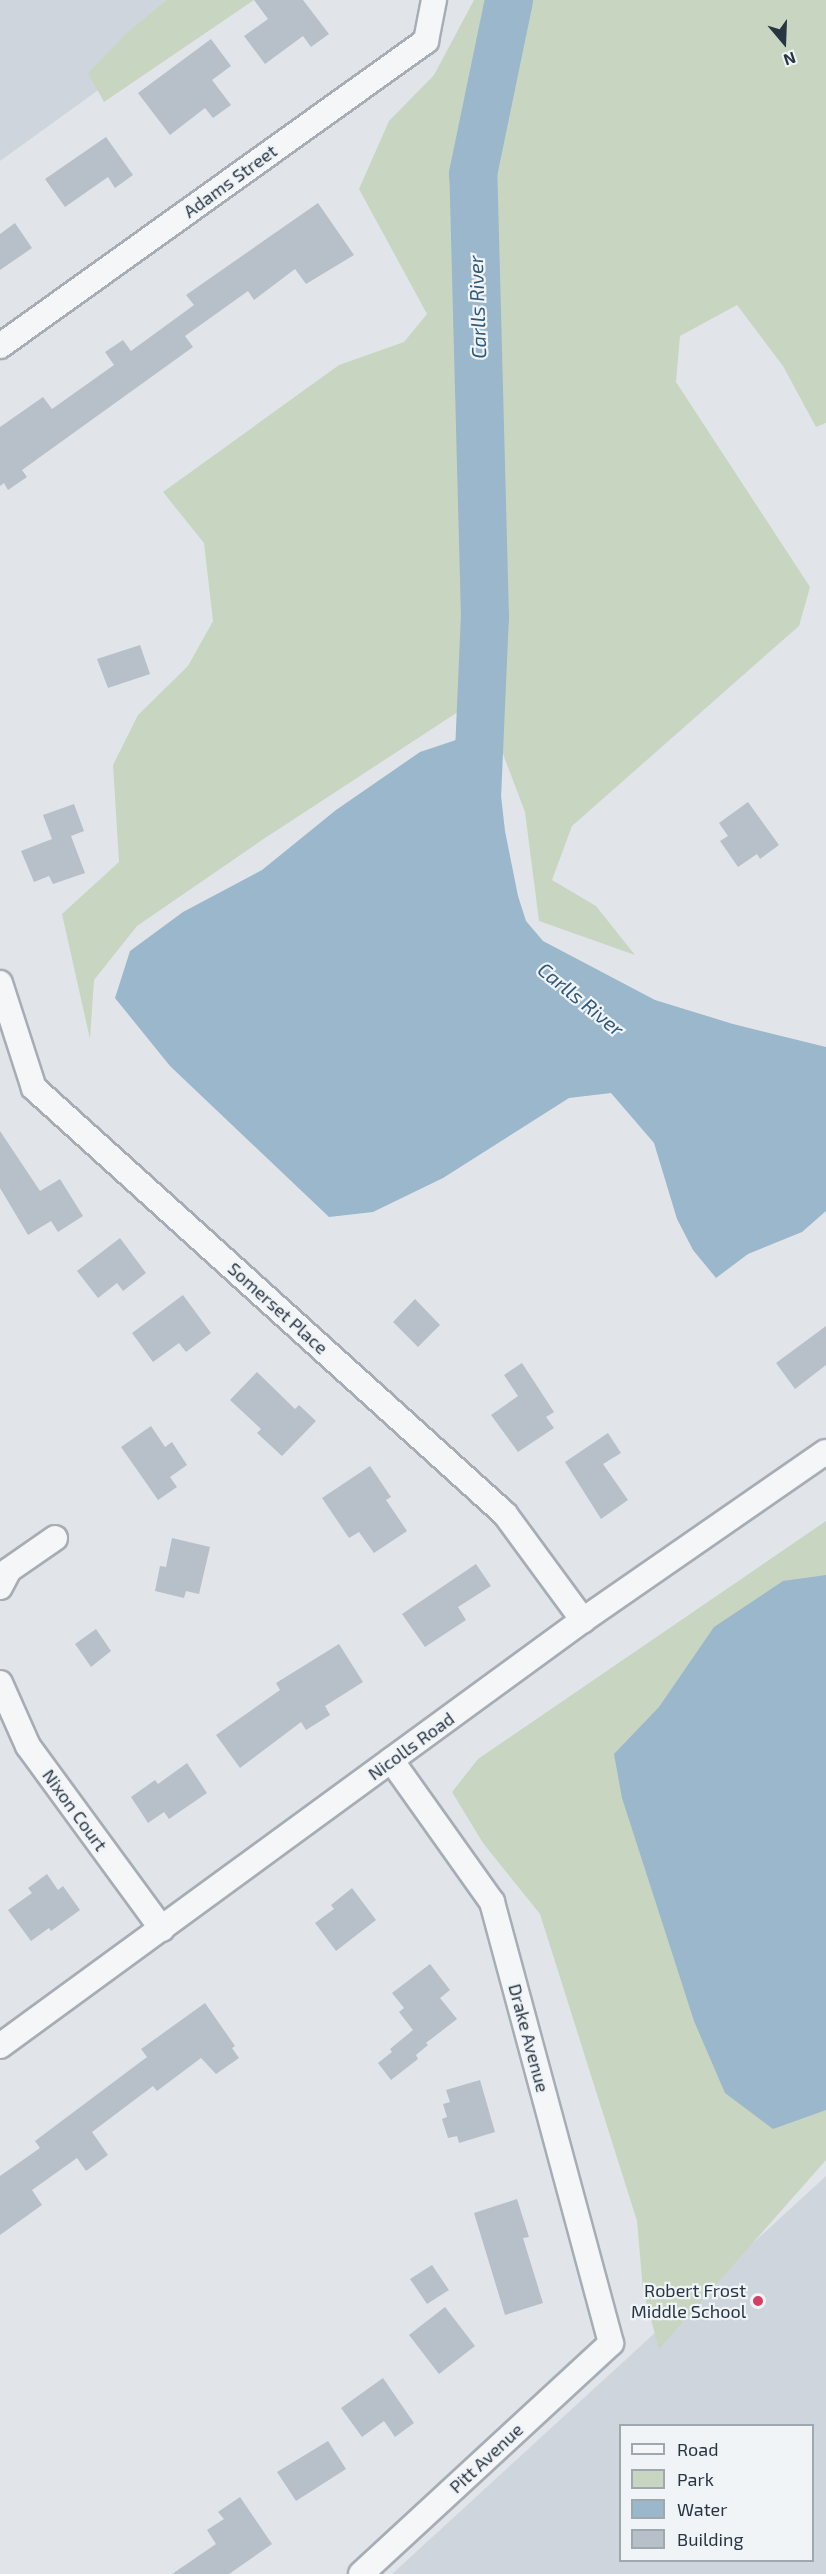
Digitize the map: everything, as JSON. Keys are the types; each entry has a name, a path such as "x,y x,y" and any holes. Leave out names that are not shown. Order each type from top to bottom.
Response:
{"street":[{"name":"Adams Street","path":"0,346 426,41 434,0"},
{"name":"Somerset Place","path":"0,983 8,1036 34,1088 505,1514 583,1620"},
{"name":"Nicolls Road","path":"0,2046 583,1620 826,1452"},
{"path":"0,1587 9,1570 55,1538"},
{"name":"Nixon Court","path":"0,1683 28,1746 162,1929"},
{"name":"Drake Avenue","path":"391,1760 492,1902 610,2343"},
{"name":"Pitt Avenue","path":"361,2574 610,2343"}],"shaded area":[{"path":"0,0 223,0 0,161"},
{"name":"Robert Frost Middle School","path":"826,2176 826,2574 392,2574"}],"green space":[{"path":"167,0 254,0 104,102 88,73 129,31"},
{"path":"474,0 826,0 826,423 816,427 783,366 737,305 680,336 676,382 810,587 799,626 572,826 552,880 596,906 635,955 539,921 525,812 492,725 494,699 464,708 262,840 137,926 94,980 90,1039 62,914 119,862 113,765 138,715 188,666 213,621 204,543 163,492 339,365 404,342 427,314 359,189 389,121 434,75"},
{"path":"826,1521 826,2160 659,2349 643,2290 637,2221 540,1914 483,1843 452,1792 478,1759"}],"water":[{"path":"480,732 497,760 505,831 518,896 526,921 543,941 655,1000 733,1024 826,1047 826,1211 802,1232 748,1254 716,1278 693,1250 677,1219 654,1143 611,1093 569,1098 443,1178 373,1212 329,1217 170,1066 115,998 130,951 183,912 262,870 336,810 420,752"},
{"path":"826,1575 826,2110 773,2129 725,2093 694,2021 622,1798 614,1754 659,1707 714,1627 783,1581"}],"building":[{"path":"254,0 303,0 329,34 311,47 303,36 265,64 244,36 268,19"},
{"path":"211,39 231,66 212,80 231,105 213,118 205,108 170,135 138,93"},
{"path":"106,137 133,175 115,188 108,177 65,207 45,179"},
{"path":"318,203 354,255 306,284 295,269 254,300 248,291 185,336 193,347 22,470 27,477 8,490 4,483 0,486 0,427 43,397 52,409 114,365 105,352 123,340 131,351 194,305 186,295"},
{"path":"15,223 32,248 0,270 0,234"},
{"path":"140,645 150,674 108,688 97,659"},
{"path":"748,802 779,845 760,859 757,854 738,867 720,841 728,836 719,823"},
{"path":"74,804 84,831 71,836 85,873 53,884 49,876 34,882 21,851 52,839 43,815"},
{"path":"0,1131 40,1191 60,1179 83,1216 58,1232 51,1221 28,1235 0,1188"},
{"path":"120,1238 146,1273 123,1291 117,1283 98,1298 77,1271"},
{"path":"183,1295 211,1333 186,1352 179,1343 153,1362 132,1333"},
{"path":"415,1299 440,1325 418,1347 393,1322"},
{"path":"826,1326 826,1365 795,1389 776,1363"},
{"path":"522,1363 554,1412 546,1417 554,1428 518,1452 491,1415 518,1396 504,1375"},
{"path":"257,1372 295,1409 299,1405 316,1421 282,1456 257,1433 261,1429 230,1400"},
{"path":"151,1426 165,1447 172,1442 187,1465 170,1477 177,1487 158,1500 121,1447"},
{"path":"608,1433 621,1453 603,1464 628,1500 601,1519 565,1462"},
{"path":"370,1466 391,1497 386,1500 407,1531 374,1553 359,1532 349,1538 322,1498"},
{"path":"172,1538 210,1547 199,1594 186,1591 184,1598 155,1591 160,1566 166,1567"},
{"path":"476,1564 491,1586 458,1607 466,1620 425,1647 402,1614"},
{"path":"96,1629 111,1651 91,1667 75,1644"},
{"path":"339,1644 363,1682 325,1706 330,1715 306,1730 301,1722 240,1768 216,1735 280,1690 276,1683"},
{"path":"187,1763 207,1793 169,1819 164,1812 148,1823 131,1797 155,1780 158,1784"},
{"path":"47,1874 58,1890 63,1886 80,1910 51,1931 49,1928 31,1941 8,1910 32,1893 28,1888"},
{"path":"352,1888 376,1920 336,1951 315,1923 334,1909 331,1905"},
{"path":"430,1964 450,1990 440,1998 457,2019 426,2043 428,2045 416,2055 418,2059 391,2080 378,2063 392,2052 390,2049 413,2030 399,2012 404,2008 392,1993"},
{"path":"205,2003 235,2046 232,2048 239,2058 216,2074 201,2058 157,2091 153,2086 92,2132 108,2155 86,2171 77,2158 32,2190 42,2205 0,2235 0,2176 40,2148 35,2141 147,2057 141,2049"},
{"path":"480,2080 495,2132 459,2143 457,2136 448,2138 442,2119 447,2117 443,2104 450,2102 446,2090"},
{"path":"517,2199 529,2237 523,2238 543,2303 505,2315 474,2213"},
{"path":"432,2265 449,2290 427,2304 410,2279"},
{"path":"445,2307 475,2346 439,2374 409,2335"},
{"path":"383,2378 414,2423 395,2437 384,2421 362,2437 341,2408"},
{"path":"328,2441 346,2469 296,2501 277,2472"},
{"path":"240,2497 272,2544 229,2574 172,2574 216,2544 207,2530 224,2519 218,2512"}],"waterway":[{"name":"Carlls River","path":"477,798 485,618 473,174 509,0"}],"place":[{"name":"Robert Frost Middle School","path":"758,2301"}]}
